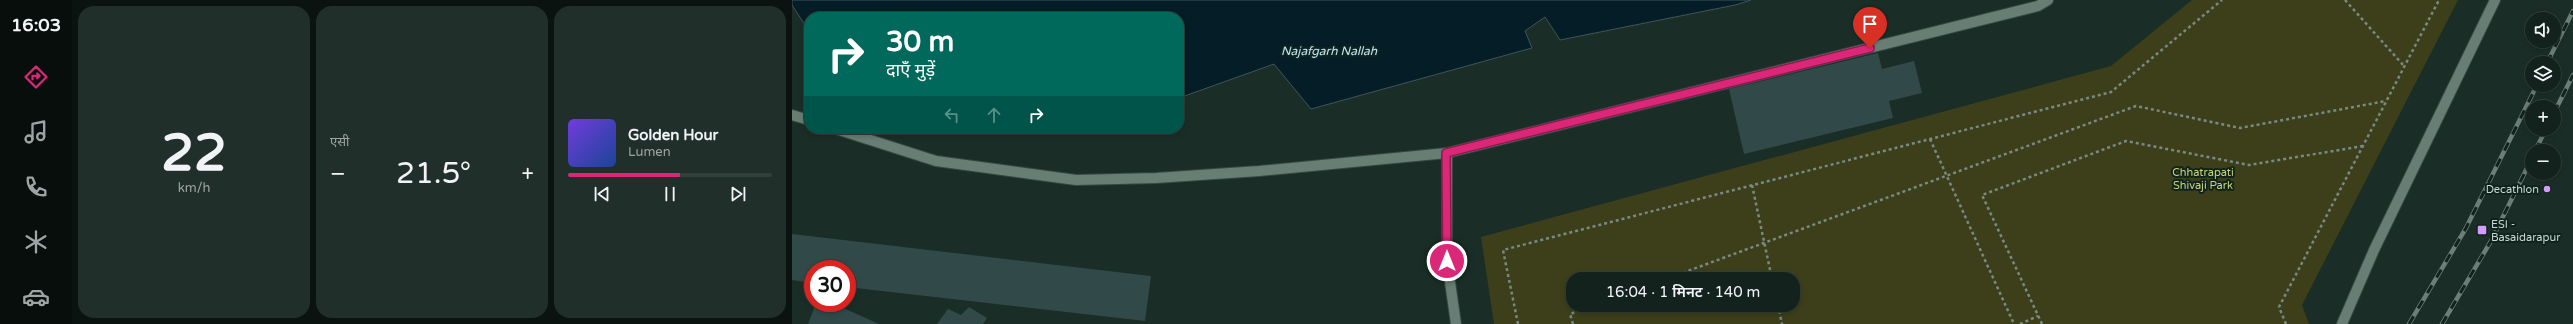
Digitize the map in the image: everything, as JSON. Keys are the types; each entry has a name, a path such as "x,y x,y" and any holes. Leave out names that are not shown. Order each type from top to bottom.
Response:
{"street":[{"path":"852,134 936,161 1076,180 1156,178 1260,171 1446,153 2038,6 2048,0"},
{"path":"2342,324 2374,250 2495,0"},
{"path":"792,115 804,119"},
{"path":"1446,153 1447,261 1456,324"}],"path":[{"path":"1518,324 1504,250 2111,92 2222,0"},
{"path":"2345,0 2404,66"},
{"path":"2286,324 2279,307 2439,0"},
{"path":"1685,272 2136,106 2240,128 2386,101"},
{"path":"1930,139 2014,324"},
{"path":"2042,324 1982,195 2126,140 2249,165 2363,146"},
{"path":"1752,185 1770,272"},
{"path":"1573,324 1570,314 1576,312"},
{"path":"1779,312 1782,324"},
{"path":"2020,324 2038,316"}],"green space":[{"name":"Chhatrapati Shivaji Park","path":"2192,0 2458,0 2302,305 2309,324 1494,324 1481,237 2111,66"}],"water":[{"name":"Najafgarh Nallah","path":"792,0 1751,0 1735,5 1560,40 1545,17 1525,31 1532,48 1311,109 1274,64 1184,96 1184,12 804,12 804,23 792,5"}],"building":[{"path":"1878,53 1882,69 1914,61 1922,93 1889,101 1893,118 1744,154 1729,89"},
{"path":"792,234 1151,276 1145,321 856,288 856,260 804,260 804,282 792,280"},
{"path":"969,307 987,318 983,324 937,324 948,309 961,315"},
{"path":"813,312 852,312 879,324 808,324"}],"railway":[{"path":"2550,56 2573,11"},
{"path":"2560,100 2573,75"},
{"path":"2409,324 2466,228 2534,92"},
{"path":"2538,144 2542,136"},
{"path":"2442,324 2491,241 2525,172"}],"place":[{"name":"Decathlon","path":"2547,189"},
{"name":"ESI - Basaidarapur","path":"2482,230"}],"route":[{"path":"1447,261 1446,153 1870,48"}]}
